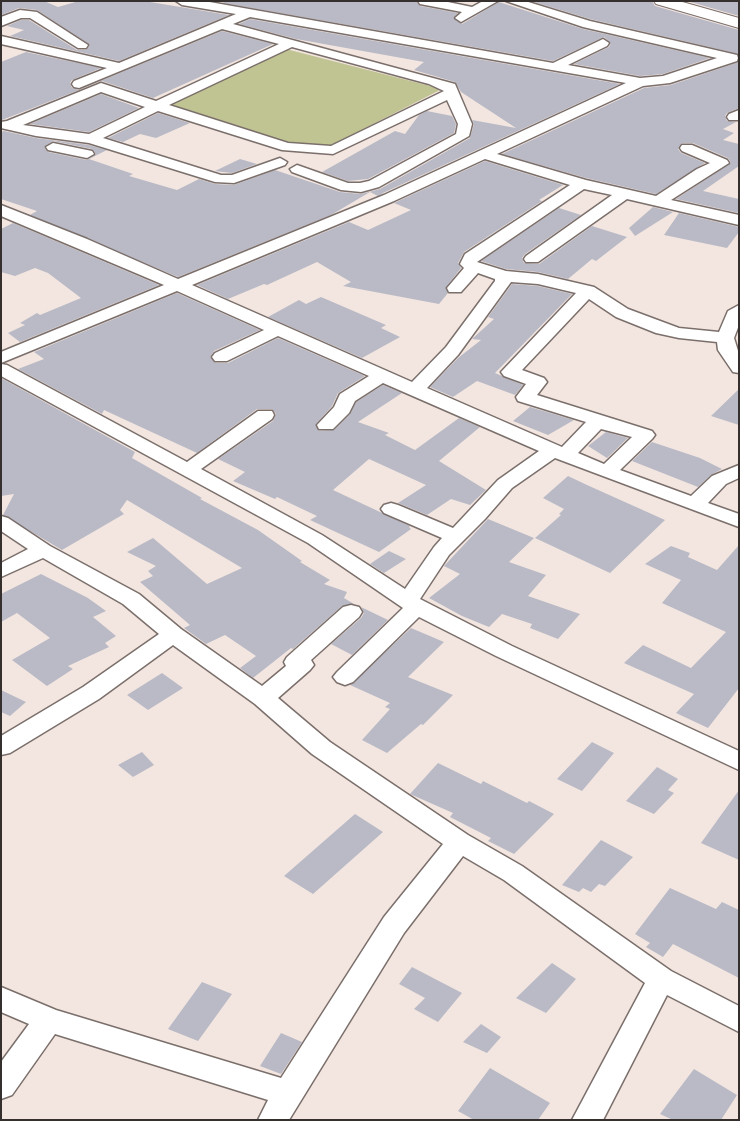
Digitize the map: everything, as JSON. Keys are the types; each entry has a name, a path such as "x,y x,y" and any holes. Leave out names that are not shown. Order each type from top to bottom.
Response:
{"highway":[{"path":"661,1 739,23"}],"street":[{"path":"182,1 640,82 665,80 735,59"},
{"path":"3,125 120,67 221,25 269,1"},
{"path":"424,1 473,12"},
{"path":"459,19 492,1"},
{"path":"512,1 587,24 735,59"},
{"path":"1,22 21,8 82,45"},
{"path":"3,125 36,132 91,139 225,180 254,173 280,162 346,187 361,188 374,184 462,136 465,124 450,87 365,62 221,25"},
{"path":"3,125 101,87 236,29"},
{"path":"365,62 402,39"},
{"path":"1,40 120,67"},
{"path":"91,139 291,43"},
{"path":"554,68 603,43"},
{"path":"1,358 389,198 486,155 640,82"},
{"path":"101,87 287,146 333,150"},
{"path":"297,169 451,93"},
{"path":"3,125 87,154"},
{"path":"280,162 280,157 287,146"},
{"path":"658,202 702,172 722,163 687,148"},
{"path":"486,155 582,184 739,220"},
{"path":"582,184 470,257 468,264 504,276 538,279 588,290 622,313 662,329 679,333 725,338"},
{"path":"532,258 624,194"},
{"path":"1,210 81,242 559,452 694,505 739,520"},
{"path":"455,288 474,267"},
{"path":"416,389 452,350 503,281 504,276"},
{"path":"588,290 510,372 538,382 525,397 599,420 598,422 644,435 607,472"},
{"path":"739,310 734,315 725,338 727,350 739,368"},
{"path":"221,357 278,330"},
{"path":"1,369 186,471 315,539 413,604 504,652 739,761"},
{"path":"326,425 342,409 348,398 382,374"},
{"path":"186,471 265,415"},
{"path":"345,677 413,604 441,551 478,515 505,484 559,452 598,422"},
{"path":"694,505 719,480 739,471"},
{"path":"391,509 456,537"},
{"path":"1,522 43,550 131,599 173,634 263,698 321,748 459,842 513,872 661,979 739,1020"},
{"path":"1,571 43,550"},
{"path":"263,698 302,665 295,662 351,612"},
{"path":"1,747 91,693 173,634"},
{"path":"273,1120 394,925 459,842"},
{"path":"587,1120 661,979"},
{"path":"1,1000 48,1020 288,1093"},
{"path":"1,1086 48,1020"}],"green space":[{"path":"286,49 442,89 318,152 169,104"}],"building":[{"path":"1,1 44,1 58,7 79,1 144,1 229,15 119,61 10,36 24,30 7,26 21,20 29,20 77,50 86,50 90,45 37,10 19,8 1,15"},
{"path":"225,1 416,1 420,6 458,13 453,18 462,24 499,2 583,29 710,58 663,74 640,76 574,64 609,47 611,43 604,37 553,61 223,3"},
{"path":"652,1 655,6 739,30 739,54 590,19 534,2"},
{"path":"687,1 739,1 739,16"},
{"path":"250,19 620,84 378,196 370,192 331,215 178,277 30,215 37,211 1,199 1,132 4,131 36,138 89,145 107,150 89,159 133,174 129,176 177,190 199,179 215,184 234,185 275,170 340,192 361,194 380,189 470,138 474,124 472,120 516,128 461,92 455,82 414,70 424,62 296,39 239,24","holes":["53,141 92,149 96,154 87,160 48,152 44,147"]},
{"path":"222,31 273,44 153,98 102,81 98,82"},
{"path":"26,52 101,68 72,80 70,83 72,88 79,90 2,120 1,62"},
{"path":"739,62 739,108 727,113 725,116 727,121 736,122 723,129 734,133 723,140 739,144 739,166 703,191 739,199 739,213 676,199 731,163 728,158 693,143 682,143 678,149 681,153 705,163 656,194 586,178 502,154 644,88 671,85"},
{"path":"101,94 139,108 89,132 30,124"},
{"path":"427,111 452,116 456,124 454,133 368,179 348,181 322,172 395,131 405,134 419,115"},
{"path":"158,113 190,123 156,138 140,134 123,142 108,138"},
{"path":"240,159 257,164 232,173 215,171"},
{"path":"485,161 563,185 464,252 458,263 461,268 446,287 448,293 439,304 343,286 351,282 317,262 267,285 264,284 228,299 197,285 349,222 368,230 411,210 394,203"},
{"path":"653,207 673,212 635,236 629,228"},
{"path":"559,208 581,215 525,254 522,258 524,263 539,264 592,226 627,237 596,261 592,259 568,279 538,272 506,269 481,261"},
{"path":"679,213 739,227 739,232 727,248 664,235"},
{"path":"13,223 159,285 20,342 8,333 25,325 20,323 37,313 40,315 81,298 48,273 35,268 15,276 1,272 1,229"},
{"path":"512,284 538,286 572,294 495,373 523,385 515,395 477,381 453,397 430,387 458,358 481,340 472,339 494,319 488,317"},
{"path":"177,293 260,330 214,351 210,357 215,363 228,363 278,338 365,376 338,393 332,406 316,424 319,431 334,430 350,414 356,402 383,385 402,393 358,422 389,433 385,435 415,450 459,418 480,427 439,461 486,490 470,505 451,499 427,515 398,503 426,485 369,459 333,490 410,526 411,529 379,552 310,520 317,516 277,497 275,499 233,481 245,472 218,459 273,421 276,414 272,409 257,409 197,453 104,410 102,414 18,369 44,359 34,352"},
{"path":"321,297 386,325 381,328 400,337 362,358 268,317 299,300 306,304"},
{"path":"1,378 135,452 132,458 202,498 200,499 258,530 302,561 300,562 330,580 324,584 347,592 344,598 354,604 342,606 293,649 291,648 253,678 240,668 256,656 225,635 206,644 184,628 190,625 140,582 153,576 148,571 156,566 127,552 153,538 207,584 242,568 127,500 120,510 124,514 62,550 3,515 14,494 1,496"},
{"path":"739,389 739,425 711,416"},
{"path":"530,407 574,420 548,435 513,421"},
{"path":"606,432 628,438 607,458 588,446"},
{"path":"652,442 700,458 722,469 711,475 698,487 632,461"},
{"path":"568,476 665,520 610,573 535,538 561,515 559,514 564,509 543,498"},
{"path":"488,519 534,538 509,562 546,575 528,596 580,614 558,639 530,628 532,624 502,614 489,627 462,616 429,598 460,574 444,566"},
{"path":"739,545 739,688 708,728 676,713 694,694 624,663 643,645 691,668 726,632 662,603 681,580 645,564 671,546 690,553 688,557 717,570"},
{"path":"389,551 406,559 384,573 370,564"},
{"path":"41,574 88,598 106,611 93,617 116,636 105,643 109,647 68,666 73,669 47,686 12,660 50,638 17,613 1,622 1,594"},
{"path":"361,607 388,620 352,655 331,644 361,618 364,613"},
{"path":"411,628 444,642 408,677 453,695 423,725 421,724 387,753 362,740 390,709 385,707 390,703 350,685"},
{"path":"162,673 183,688 148,710 127,695"},
{"path":"1,690 26,702 10,716 1,712"},
{"path":"592,742 614,753 582,791 557,779"},
{"path":"142,752 154,765 133,777 118,765"},
{"path":"438,763 481,784 483,781 554,814 514,854 488,841 491,838 450,817 453,813 410,794"},
{"path":"657,767 678,779 668,790 674,793 654,814 626,801"},
{"path":"739,790 739,860 701,843"},
{"path":"355,814 383,832 313,894 284,876"},
{"path":"601,840 633,857 605,886 599,884 591,892 583,888 579,892 562,885"},
{"path":"670,888 716,909 722,902 739,910 739,978 673,944 663,957 646,947 650,943 635,934"},
{"path":"552,963 576,979 546,1013 516,998"},
{"path":"412,967 462,993 438,1022 414,1009 425,998 399,984"},
{"path":"202,982 232,994 198,1041 168,1029"},
{"path":"481,1024 501,1037 487,1053 463,1042"},
{"path":"281,1033 302,1042 281,1074 260,1066"},
{"path":"490,1068 550,1103 538,1120 474,1120 458,1111"},
{"path":"694,1069 737,1095 721,1120 673,1120 660,1114"}]}
